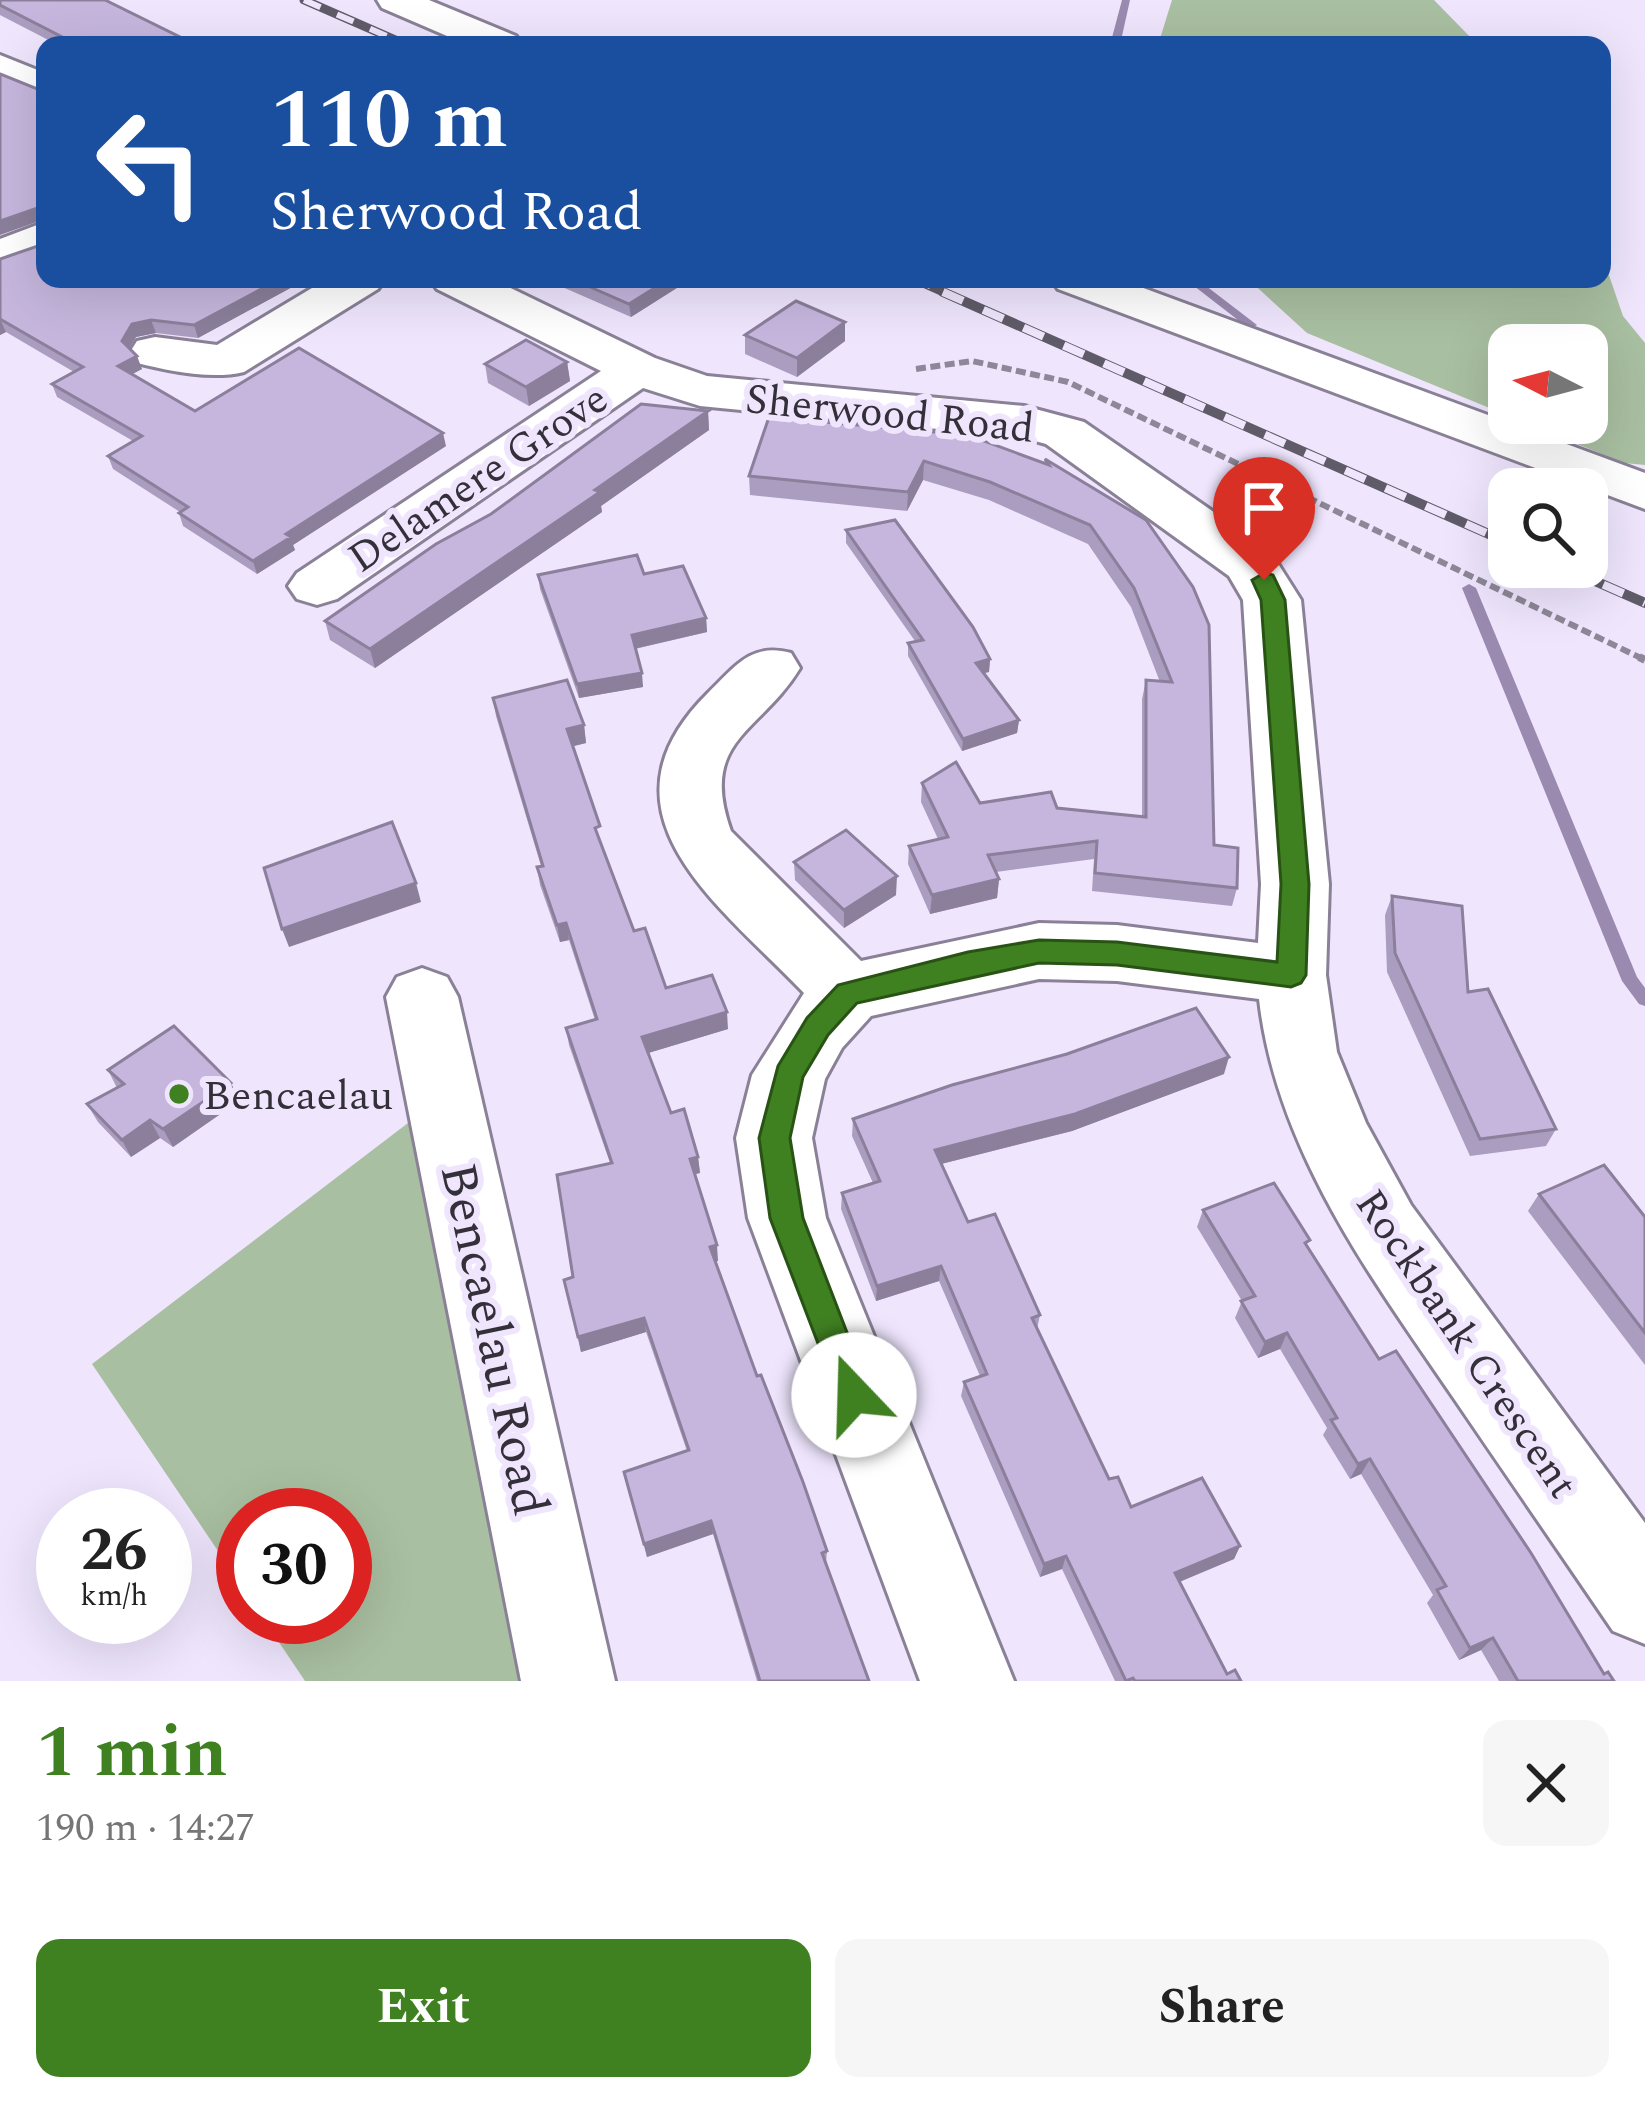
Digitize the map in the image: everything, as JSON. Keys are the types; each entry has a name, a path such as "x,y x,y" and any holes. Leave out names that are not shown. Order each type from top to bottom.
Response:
{"street":[{"path":"396,0 481,36"},
{"path":"155,352 231,383 350,288"},
{"name":"Sherwood Road","path":"472,288 637,369 700,391 1024,422 1065,433 1250,564 1273,600 1295,884 1291,975"},
{"path":"1100,288 1645,492"},
{"name":"Delamere Grove","path":"317,586 637,369"},
{"path":"770,668 700,738 691,770 690,807 703,844 848,993"},
{"path":"967,1681 787,1218 774,1138 789,1075 818,1027 848,993 1039,951 1117,953 1291,975"},
{"name":"Rockbank Crescent","path":"1291,975 1300,1052 1333,1134 1383,1229 1645,1599"},
{"name":"Bencaelau Road","path":"422,997 568,1681"}],"path":[{"path":"902,410 910,372 951,360 1008,367 1068,382 1645,660"}],"green space":[{"path":"1172,0 1434,0 1469,36 1161,36"},
{"path":"1611,281 1623,316 1645,343 1645,465 1624,463 1577,444 1608,444 1608,324 1488,324 1488,407 1307,333 1258,288 1611,288"},
{"path":"425,1110 543,1681 305,1681 280,1644 372,1644 372,1488 216,1488 216,1548 192,1512 192,1488 176,1488 92,1364"}],"building":[{"path":"0,0 105,0 178,36 60,36 0,5"},
{"path":"0,74 36,88 36,208 0,221"},
{"path":"36,247 36,288 263,288 194,325 151,320 132,324 122,341 137,356 118,366 195,411 299,348 443,433 286,534 291,537 253,561 179,513 188,507 108,456 142,436 52,384 83,367 0,319 0,259"},
{"path":"593,288 655,288 629,304"},
{"path":"796,301 845,322 797,358 745,335"},
{"path":"526,340 567,362 526,387 485,364"},
{"path":"641,404 708,411 595,490 600,492 370,649 325,621 436,544 491,514"},
{"path":"769,417 968,435 1049,465 1045,459 1146,520 1193,587 1209,625 1214,845 1238,848 1237,888 1095,873 1097,841 988,855 999,879 932,895 909,846 948,837 922,783 956,762 980,803 1051,792 1057,808 1146,817 1146,680 1172,682 1134,588 1090,525 990,482 924,461 908,492 749,476"},
{"path":"895,520 973,627 990,659 976,663 1019,720 963,739 908,643 923,640 846,530"},
{"path":"637,555 644,574 683,566 706,618 632,635 642,673 577,684 538,575"},
{"path":"567,680 584,725 567,729 600,826 595,828 634,931 645,928 666,988 712,975 727,1012 642,1037 671,1113 684,1109 698,1157 690,1159 717,1245 710,1247 757,1376 761,1375 803,1482 827,1551 822,1553 869,1681 760,1681 711,1521 644,1544 624,1472 689,1450 644,1318 578,1337 564,1280 573,1277 557,1175 612,1163 566,1028 597,1019 566,923 557,925 537,867 543,866 493,698"},
{"path":"392,822 416,883 282,929 264,868"},
{"path":"846,830 897,876 844,910 794,862"},
{"path":"1392,896 1462,906 1468,992 1488,989 1556,1129 1480,1139 1395,953"},
{"path":"1196,1008 1229,1057 1075,1114 935,1150 968,1222 995,1214 1040,1315 1032,1318 1109,1479 1118,1477 1131,1507 1202,1478 1240,1546 1175,1573 1227,1674 1235,1670 1241,1681 1126,1681 1066,1556 1044,1564 964,1382 987,1374 941,1266 877,1286 842,1193 880,1181 853,1119 952,1085 1067,1054"},
{"name":"Bencaelau","path":"174,1026 231,1083 163,1129 150,1120 122,1140 87,1104 124,1084 108,1070"},
{"path":"1604,1165 1645,1217 1645,1333 1539,1194"},
{"path":"1274,1183 1310,1240 1305,1243 1379,1359 1396,1351 1531,1553 1604,1674 1608,1672 1614,1681 1518,1681 1493,1638 1470,1648 1437,1590 1446,1586 1370,1459 1358,1464 1287,1333 1265,1342 1241,1301 1255,1296 1203,1210"}],"waterway":[{"path":"1117,36 1126,0"},
{"path":"1202,288 1251,325"},
{"path":"1469,588 1630,981 1645,999"}],"railway":[{"path":"304,0 386,36"},
{"path":"934,288 950,295"},
{"path":"943,292 1488,534"},
{"path":"1608,587 1645,603"}],"place":[{"name":"Bencaelau","path":"179,1094"}],"route":[{"path":"854,1395 787,1218 774,1138 789,1075 818,1027 848,993 968,963 1039,951 1117,953 1291,975 1295,884 1273,600 1264,580"}]}
